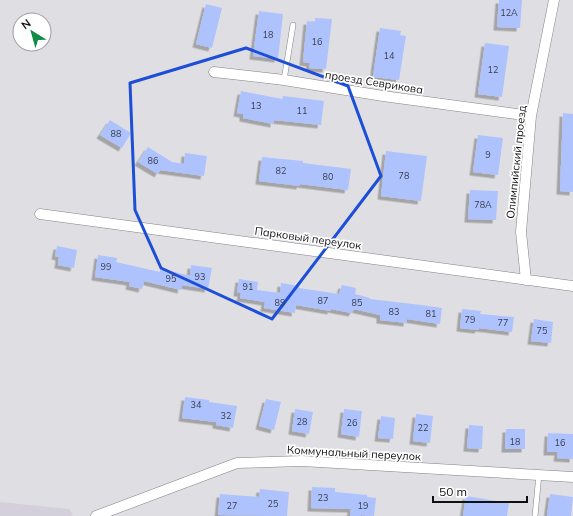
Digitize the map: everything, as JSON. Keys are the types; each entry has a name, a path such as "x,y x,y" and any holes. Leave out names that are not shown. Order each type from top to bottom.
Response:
{"street":[{"name":"Олимпийский проезд","path":"526,280 521,232 531,116 554,0"},
{"name":"проезд Севрикова","path":"214,72 284,80 384,96 531,116"},
{"name":"Парковый переулок","path":"40,214 573,286"},
{"name":"Коммунальный переулок","path":"96,516 237,463 302,461 573,477"}],"lane":[{"path":"284,80 293,25"},
{"path":"535,516 539,474"}],"highlighted area":[{"path":"246,48 348,86 381,176 272,319 161,268 135,210 130,83"}],"shaded area":[{"path":"0,502 69,509 73,515 0,516"}],"building":[{"path":"499,0 522,0 520,28 497,27"},
{"path":"206,4 222,8 212,48 196,44"},
{"path":"259,11 283,14 278,59 253,56"},
{"path":"315,18 332,19 326,69 309,68 310,63 303,62 307,21 315,22"},
{"path":"380,28 401,31 400,35 406,36 399,80 373,77"},
{"path":"485,43 509,46 502,97 478,94"},
{"path":"241,91 282,99 283,96 324,101 321,125 274,120 274,124 243,118 243,114 237,113"},
{"path":"563,113 573,114 573,192 560,191"},
{"path":"110,120 131,133 122,148 100,135"},
{"path":"478,135 503,138 498,175 473,172"},
{"path":"148,147 172,162 184,164 185,153 207,156 204,176 160,170 158,174 138,162"},
{"path":"386,151 427,156 421,201 381,196"},
{"path":"262,157 303,161 303,163 351,169 348,190 259,181"},
{"path":"470,190 498,191 496,220 468,219"},
{"path":"57,246 77,250 74,268 58,265 59,257 55,256"},
{"path":"98,255 117,258 116,262 160,272 160,268 190,276 191,265 212,268 208,289 182,285 181,290 144,281 142,289 129,286 130,282 95,277"},
{"path":"239,279 258,282 257,290 280,293 281,283 299,286 299,288 339,294 342,285 356,288 355,294 370,299 442,308 440,324 407,319 407,323 380,320 380,315 354,309 352,313 296,305 295,313 264,308 265,302 240,298 241,293 237,293"},
{"path":"462,309 481,311 480,314 514,317 512,332 479,328 478,330 460,328"},
{"path":"534,319 553,322 551,343 531,341"},
{"path":"185,397 237,406 233,428 216,425 216,422 182,418"},
{"path":"266,399 281,402 274,430 259,426"},
{"path":"295,409 313,412 309,434 292,431"},
{"path":"344,409 362,411 359,437 341,434"},
{"path":"416,414 433,416 430,443 413,441"},
{"path":"381,416 395,418 393,439 378,438"},
{"path":"469,425 483,426 482,449 467,448"},
{"path":"506,429 525,429 525,449 505,449"},
{"path":"548,433 573,434 573,459 557,458 558,452 547,452"},
{"path":"312,487 335,488 335,492 367,495 367,497 376,498 374,516 350,516 351,509 311,508"},
{"path":"260,489 289,492 287,516 218,515 220,494 259,497"},
{"path":"550,494 573,497 571,516 547,516"},
{"path":"466,496 509,503 507,516 463,516"}]}
